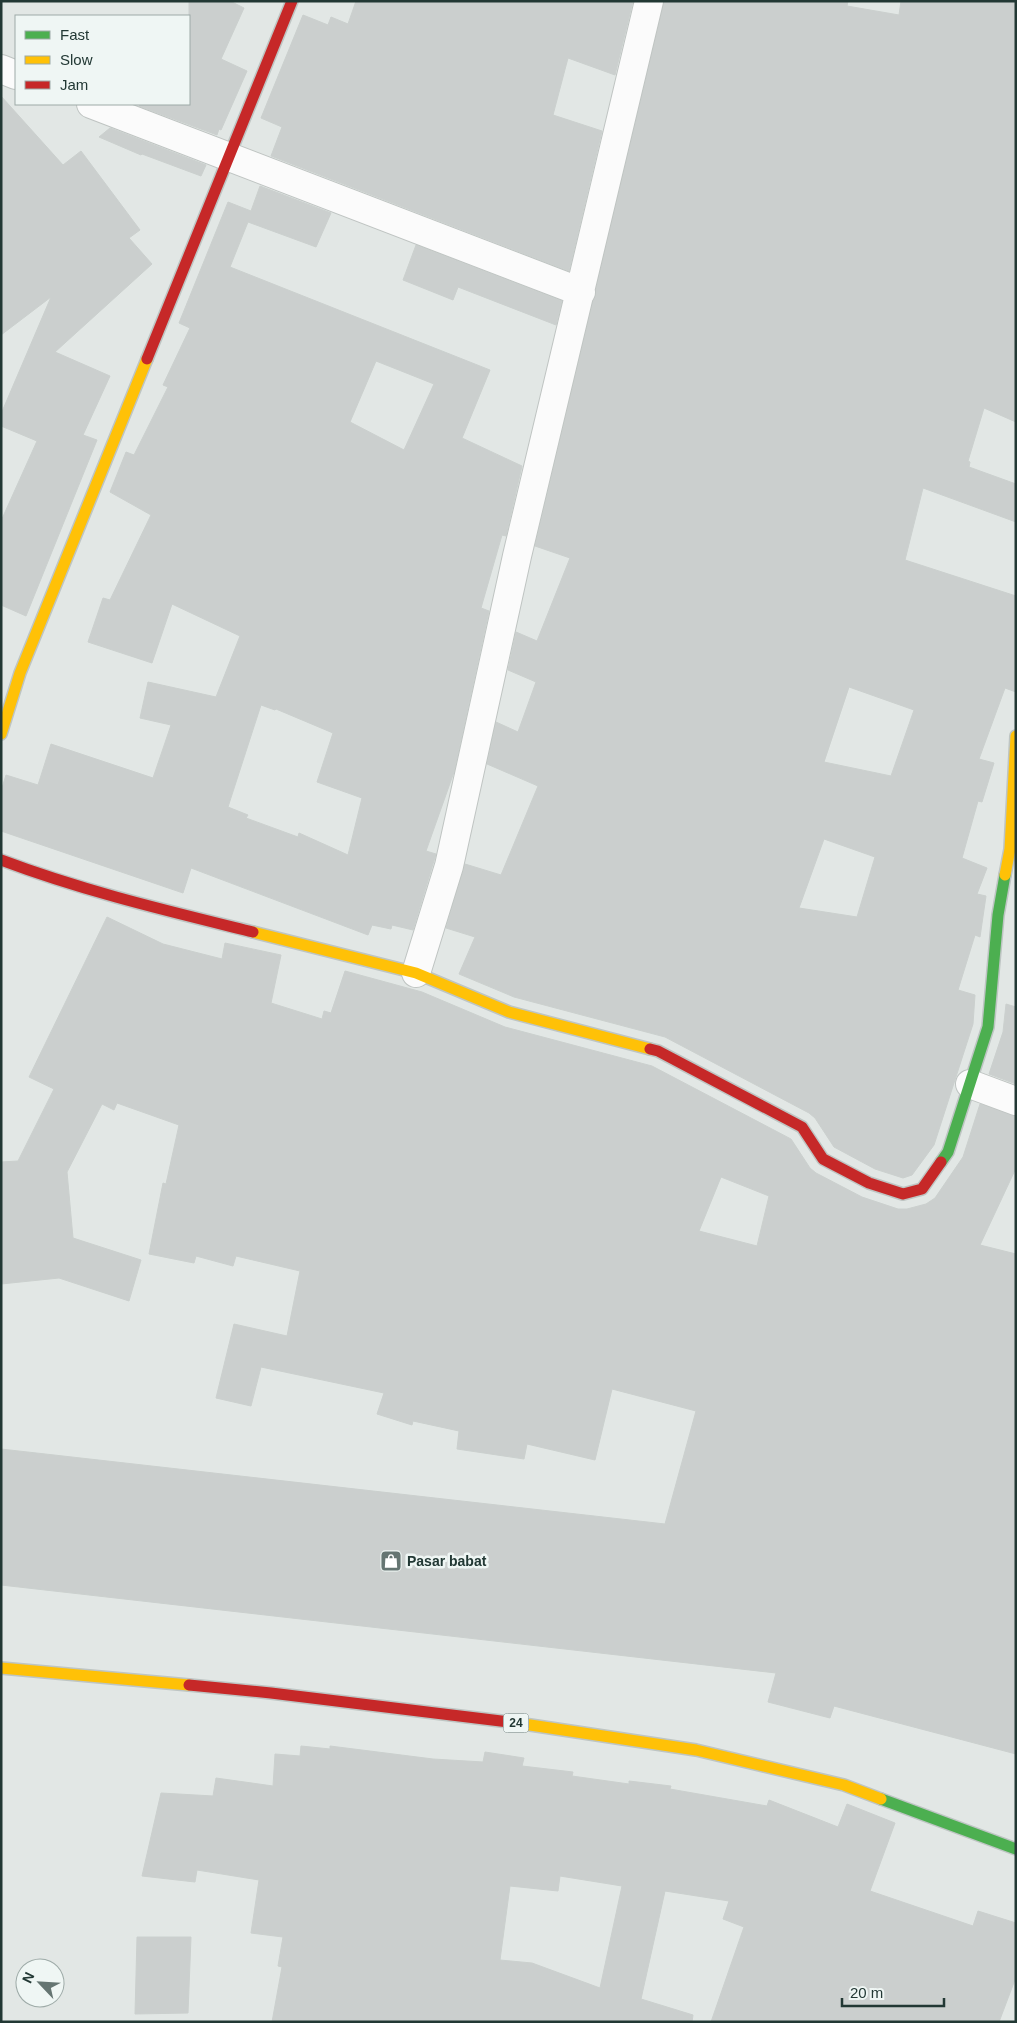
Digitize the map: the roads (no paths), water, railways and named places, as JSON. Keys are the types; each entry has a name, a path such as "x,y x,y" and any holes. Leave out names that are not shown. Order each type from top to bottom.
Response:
{"main road":[{"path":"1,734 20,673 292,1"},
{"path":"1,860 49,878 160,909 416,972 509,1012 658,1051 802,1127 823,1159 869,1183 903,1194 922,1189 948,1152 988,1026 998,915 1010,849 1016,736"},
{"name":"24","path":"1,1668 271,1694 452,1714 696,1750 844,1785 1016,1850"}],"street":[{"path":"416,972 449,866 516,556 581,292 649,1"},
{"path":"1,69 15,74"},
{"path":"94,105 581,292"},
{"path":"970,1084 1016,1101"}],"place":[{"name":"Pasar babat","path":"391,1561"}]}
